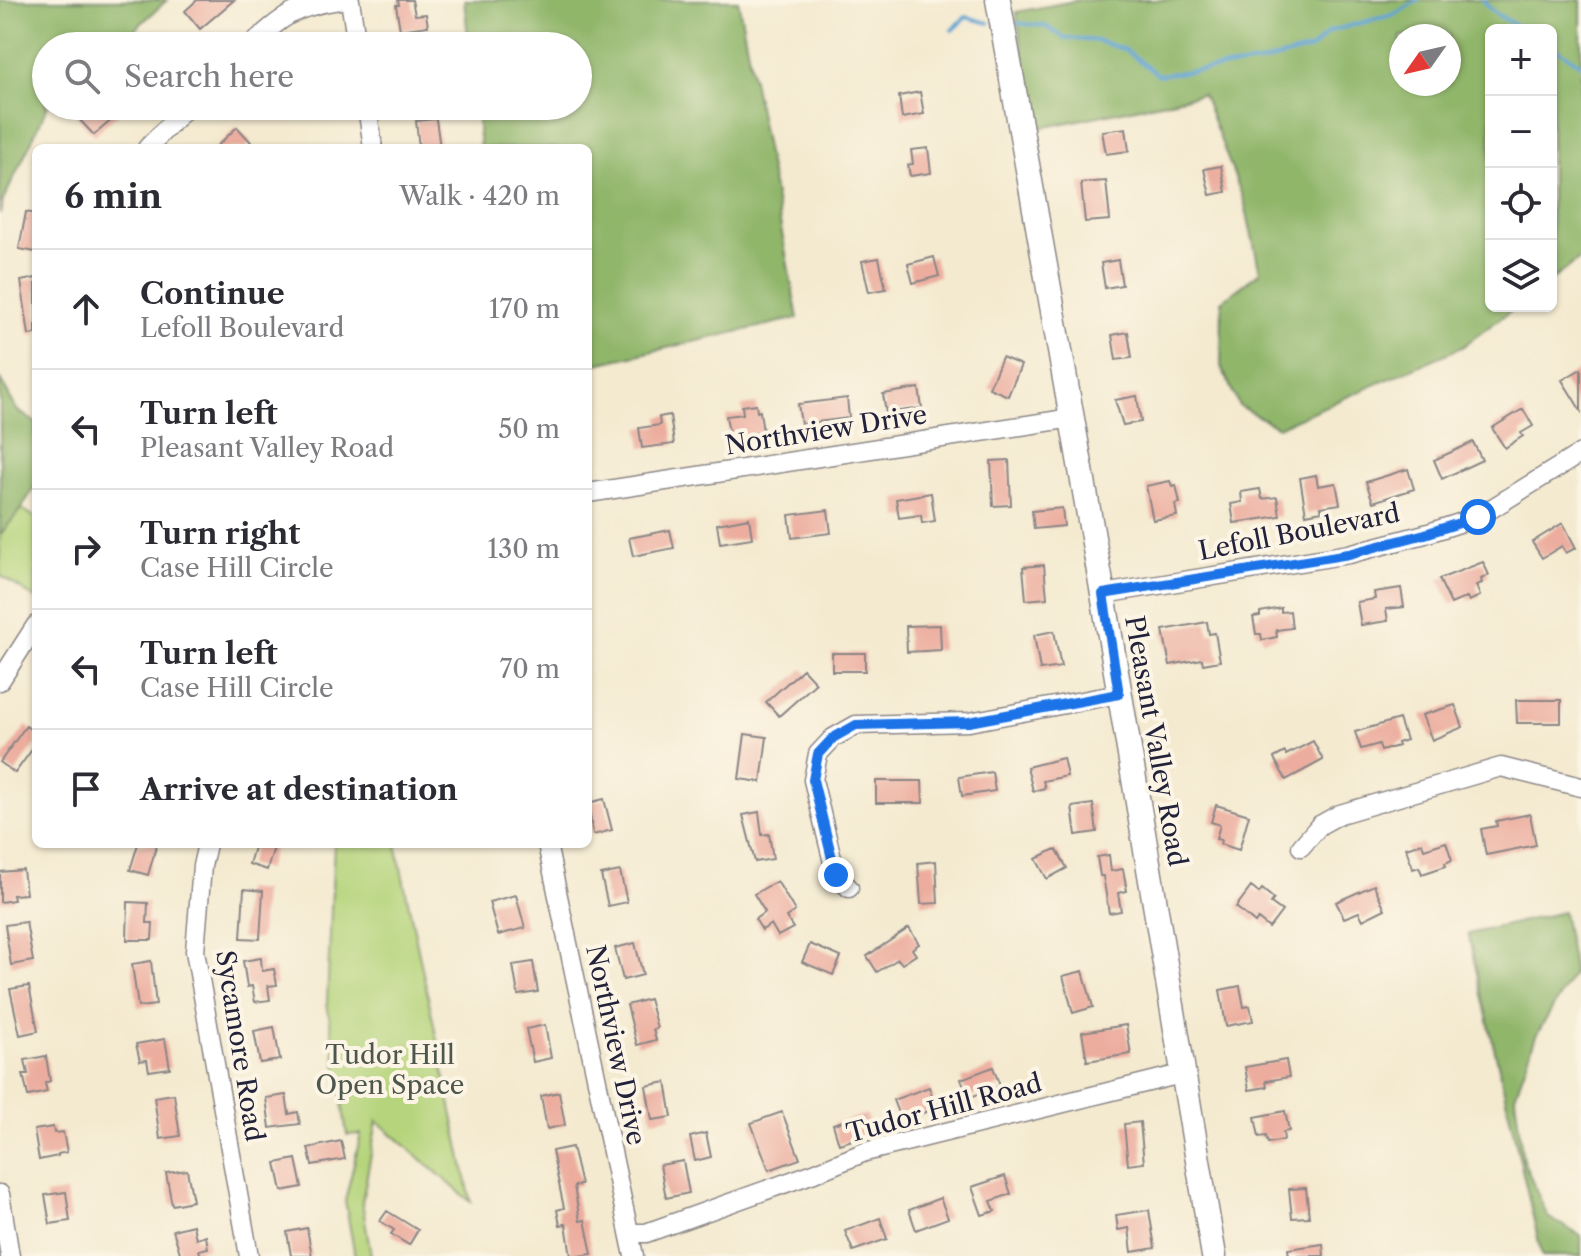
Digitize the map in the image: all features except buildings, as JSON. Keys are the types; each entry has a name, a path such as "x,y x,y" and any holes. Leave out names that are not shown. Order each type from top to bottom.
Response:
{"main road":[{"name":"Pleasant Valley Road","path":"999,0 1214,1256"}],"street":[{"path":"266,32 284,16 313,4 339,0"},
{"path":"350,0 355,32"},
{"path":"151,144 174,120"},
{"path":"369,120 372,144"},
{"name":"Northview Drive","path":"592,492 1072,418"},
{"name":"Lefoll Boulevard","path":"1103,594 1349,554 1425,534 1478,517 1581,453"},
{"path":"0,681 32,631"},
{"path":"849,888 836,875 813,780 818,754 833,738 856,725 969,722 1119,694"},
{"path":"1301,847 1320,825 1340,814 1501,767 1581,787"},
{"name":"Sycamore Road","path":"206,848 195,951 249,1256"},
{"name":"Northview Drive","path":"548,848 634,1256"},
{"name":"Tudor Hill Road","path":"630,1233 646,1233 865,1152 1185,1073"},
{"path":"0,1194 10,1256"}],"green space":[{"path":"0,0 167,0 132,32 32,32 32,120 41,120 3,201 0,214"},
{"path":"464,0 738,0 798,318 592,365 592,144 480,144 477,120 592,120 592,32 467,32"},
{"path":"1079,0 1581,0 1581,258 1557,276 1557,24 1485,24 1485,312 1509,312 1462,347 1278,427 1239,406 1221,366 1222,301 1260,272 1245,204 1203,94 1036,129 1016,12"},
{"path":"0,379 17,410 32,420 32,491 0,535"},
{"path":"0,494 32,515 32,596 0,575"},
{"name":"Tudor Hill Open Space","path":"334,848 397,848 471,1202 377,1121 362,1202 371,1256 355,1256 345,1201 361,1134 347,1135 327,1002"},
{"path":"1563,912 1574,972 1536,1036 1515,1096 1523,1160 1548,1217 1581,1236 1581,1256 1542,1256 1468,934"}],"waterway":[{"path":"1016,23 1045,26 1065,38 1098,41 1126,50 1158,75 1259,63 1311,49 1330,31 1395,14 1418,0"},
{"path":"1483,0 1493,12 1514,24"},
{"path":"952,30 966,17 989,23"},
{"path":"1557,50 1581,64"}],"route":[{"path":"836,875 813,780 818,754 833,738 856,725 969,722 1119,694 1103,594 1349,554 1478,517"}]}
